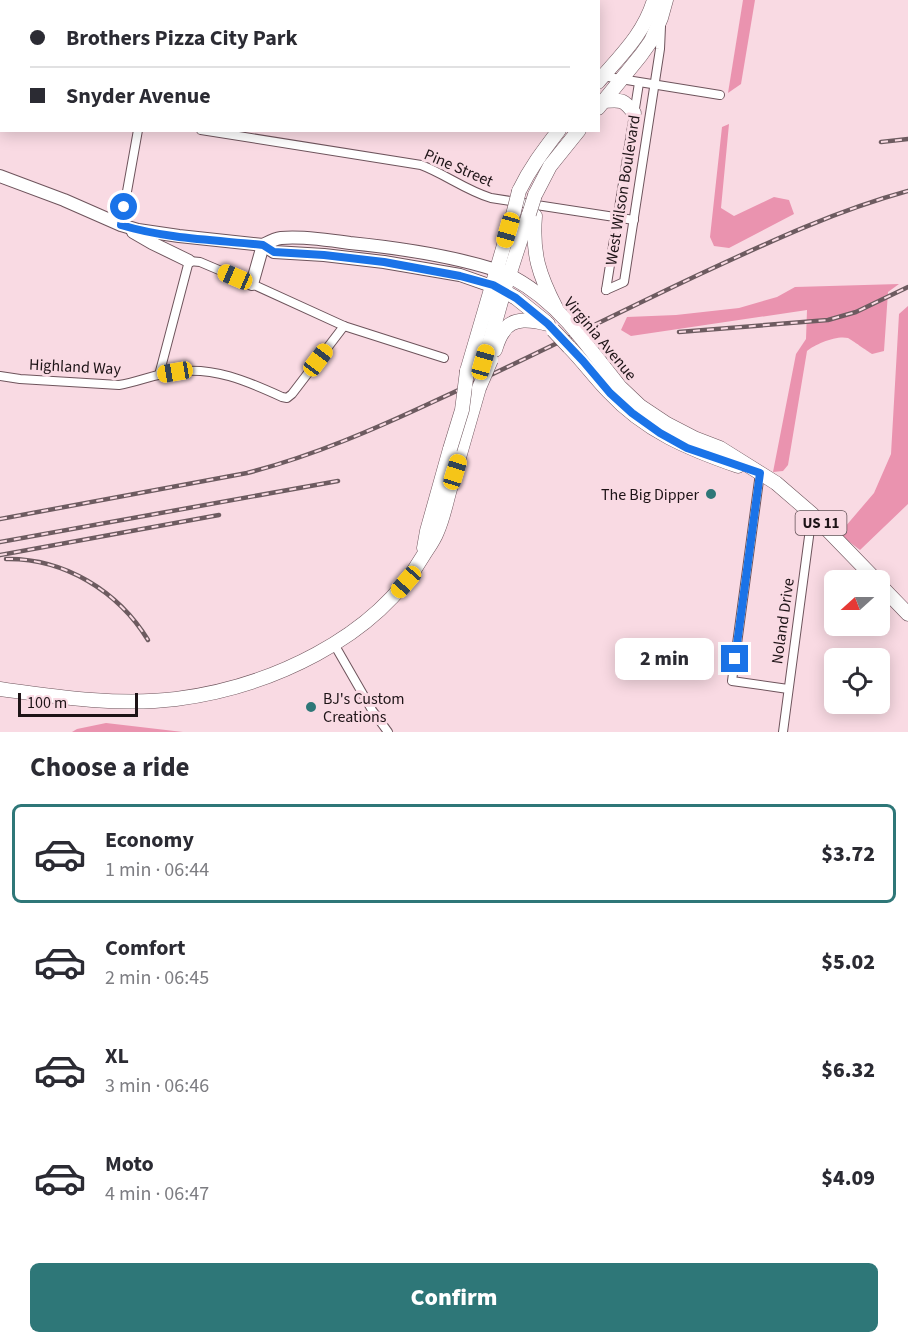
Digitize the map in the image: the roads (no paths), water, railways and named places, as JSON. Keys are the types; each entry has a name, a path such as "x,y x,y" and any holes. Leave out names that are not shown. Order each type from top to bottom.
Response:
{"main road":[{"path":"600,78 640,33 654,0"},
{"name":"West Wilson Boulevard","path":"601,105 651,40 666,0"},
{"path":"601,105 619,100 627,104 634,113"},
{"path":"0,689 97,701 175,699 215,692 264,677 334,644 362,625 392,599 416,569 423,556 427,531 479,388 487,361 498,288 496,270 519,191 538,156 557,132"},
{"path":"456,451 467,371 498,288 510,276 542,180 550,166 577,132"},
{"name":"Virginia Avenue","path":"0,176 138,230 263,245 274,252 384,262 460,276 498,288 516,298 551,327 610,393 632,413 660,433 687,448 760,473"},
{"path":"532,214 534,252 538,269 556,308"},
{"path":"121,225 189,261"},
{"name":"Virginia Avenue","path":"263,245 281,238 327,240 387,247 470,261 510,276 556,308 620,387 640,406 667,424 720,448 760,473 812,514 866,570"},
{"path":"252,284 263,245"},
{"path":"487,361 502,332 512,323 532,320 551,327"},
{"path":"890,595 908,614"}],"street":[{"name":"West Wilson Boulevard","path":"639,83 606,290 624,282 655,86 661,18"},
{"path":"600,78 720,95"},
{"path":"121,225 138,132"},
{"name":"Pine Street","path":"214,132 421,165 475,193 490,198 634,220"},
{"path":"159,375 189,261 200,262 344,326 444,358"},
{"name":"Highland Way","path":"0,376 119,385 184,371 212,372 239,378 287,398 344,326"},
{"path":"760,473 732,681 789,689"},
{"name":"Noland Drive","path":"783,732 812,514"},
{"path":"334,644 372,710 388,732"}],"railway":[{"path":"881,142 908,139"},
{"path":"0,519 247,473 320,450 414,411 776,240 854,208 908,191"},
{"path":"679,332 828,320 856,312 908,287"},
{"path":"0,542 338,481"},
{"path":"0,555 219,515"},
{"path":"6,559 48,564 88,581 121,607 136,622 148,640"}],"place":[{"name":"The Big Dipper","path":"711,494"},
{"name":"BJ's Custom Creations","path":"311,707"}]}
